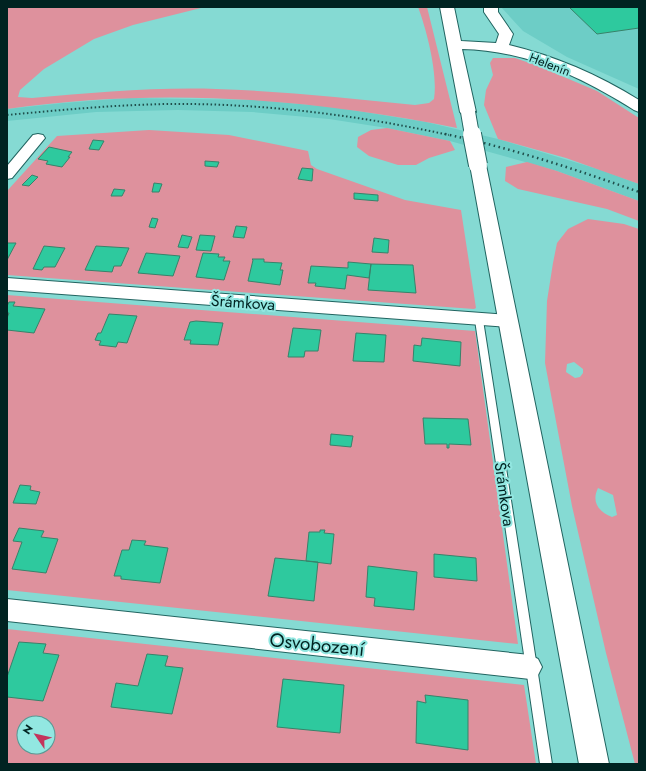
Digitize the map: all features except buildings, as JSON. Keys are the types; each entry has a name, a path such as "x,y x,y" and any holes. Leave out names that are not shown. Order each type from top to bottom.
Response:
{"main road":[{"path":"447,7 594,764"},
{"path":"491,7 492,12 506,34 506,39 501,48"},
{"name":"Helenín","path":"454,45 501,48 533,56 593,81 639,107"}],"street":[{"path":"7,175 38,138"},
{"name":"Šrámkova","path":"7,284 479,320 509,321"},
{"name":"Osvobození","path":"7,610 530,667"}],"lane":[{"name":"Šrámkova","path":"479,320 530,667"},
{"path":"530,667 546,764"}],"shaded area":[{"path":"7,7 205,7 133,25 94,39 44,69 20,90 18,97 32,98 147,90 216,89 341,97 415,105 429,103 434,99 435,89 431,53 418,7 427,7 457,128 345,109 233,99 177,97 120,98 64,102 7,109"},
{"path":"501,7 639,7 639,89 567,57 523,31"},
{"path":"493,58 515,58 538,66 597,91 639,118 639,184 566,158 498,139 484,105 486,90 493,75 490,63"},
{"path":"128,98 256,100 333,107 426,122 498,139 601,170 639,184 639,201 557,171 450,141 387,128 329,119 252,112 178,110 96,112 7,121 7,109"},
{"path":"387,128 450,141 455,150 429,158 416,165 398,165 369,156 357,147 358,137 371,130"},
{"path":"149,130 229,135 308,151 311,165 317,169 405,200 461,210 476,308 7,275 7,191 57,136"},
{"path":"527,162 557,171 639,201 639,221 607,209 518,189 505,181 506,167"},
{"path":"588,219 624,224 639,229 639,764 635,764 606,653 572,506 545,363 547,301 553,263 557,243 568,229","holes":["574,362 583,369 583,373 580,377 575,378 566,372 567,364","598,488 613,495 617,515 612,517 600,509 595,498"]},
{"path":"7,295 475,331 518,644 7,590"},
{"path":"7,629 524,685 536,764 7,764"}],"railway":[{"path":"7,115 87,108 167,104 203,104 274,108 344,116 449,135"},
{"path":"445,134 543,160 639,192"}]}
